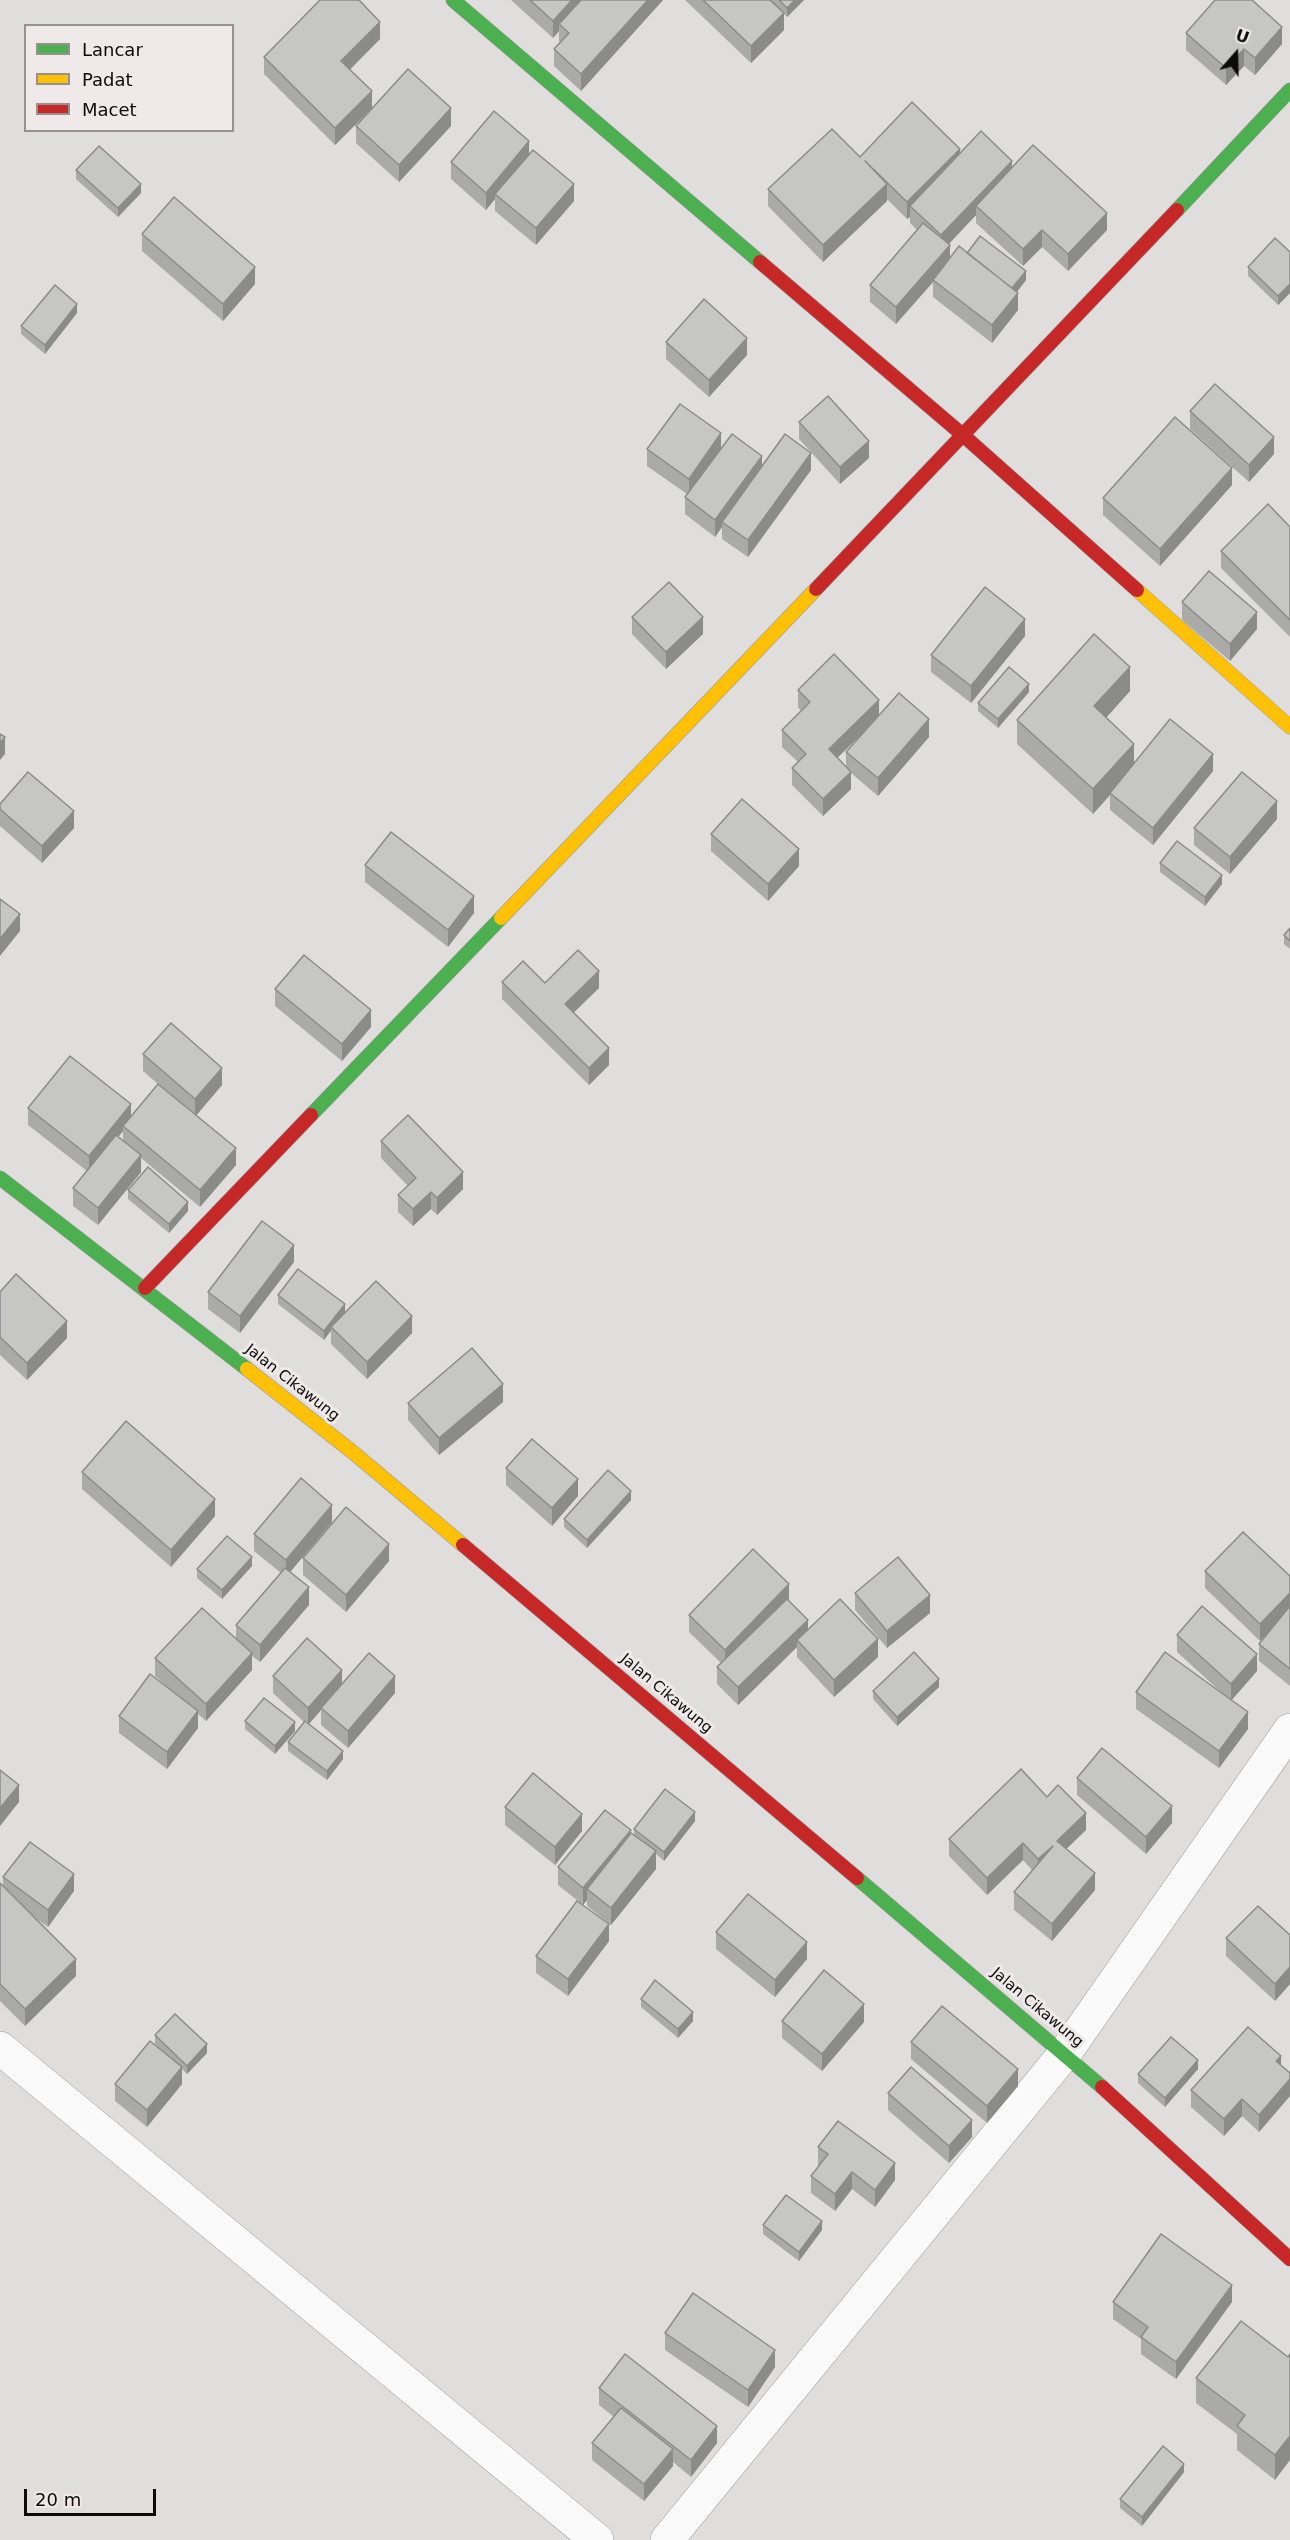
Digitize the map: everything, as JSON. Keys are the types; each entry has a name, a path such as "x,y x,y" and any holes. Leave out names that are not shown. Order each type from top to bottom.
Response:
{"street":[{"path":"453,0 963,436 1290,727"},
{"path":"145,1288 963,436 1290,90"},
{"name":"Jalan Cikawung","path":"0,1178 145,1288 355,1454 1065,2052 1290,2259"},
{"path":"667,2540 1065,2052 1290,1730"},
{"path":"0,2048 597,2540"}],"building":[{"path":"320,0 359,0 380,22 341,61 372,91 335,128 264,57"},
{"path":"530,0 572,0 553,21"},
{"path":"581,0 648,0 581,74 554,49 569,33 559,24"},
{"path":"703,0 770,0 784,13 751,46"},
{"path":"779,0 795,0 787,8"},
{"path":"1215,0 1252,0 1282,27 1255,58 1244,49 1226,68 1186,33"},
{"path":"408,69 451,108 399,165 356,126"},
{"path":"912,102 960,149 907,202 865,161 887,184 823,245 768,189 832,129 860,157"},
{"path":"494,111 529,141 486,193 451,162"},
{"path":"981,131 1012,161 941,235 910,206"},
{"path":"1033,145 1107,213 1068,254 1042,230 1023,249 976,206"},
{"path":"99,146 141,184 118,208 76,170"},
{"path":"533,150 574,184 536,228 495,194"},
{"path":"174,197 255,267 223,304 142,234"},
{"path":"923,223 950,245 896,307 870,285"},
{"path":"980,236 1026,271 1012,288 967,253"},
{"path":"1275,238 1290,252 1290,284 1278,296 1248,267"},
{"path":"959,246 1018,293 992,325 933,280"},
{"path":"55,285 77,304 45,345 21,326"},
{"path":"704,299 747,338 709,380 666,342"},
{"path":"1215,384 1274,437 1249,465 1190,411"},
{"path":"828,396 869,441 840,467 799,422"},
{"path":"680,404 721,433 689,479 647,449"},
{"path":"1175,417 1232,468 1160,549 1103,498"},
{"path":"732,434 762,456 715,520 685,497"},
{"path":"785,434 811,453 748,540 722,522"},
{"path":"1268,504 1290,527 1290,620 1221,551"},
{"path":"1209,571 1257,612 1230,644 1182,602"},
{"path":"669,582 703,617 666,652 632,617"},
{"path":"985,587 1025,619 971,686 931,655"},
{"path":"1094,634 1130,667 1094,706 1134,744 1093,789 1017,720"},
{"path":"834,654 879,700 829,749 851,772 823,799 792,768 806,754 782,730 810,702 798,690"},
{"path":"1009,667 1029,684 998,719 978,703"},
{"path":"899,693 929,719 878,778 846,752"},
{"path":"1170,719 1213,754 1153,828 1110,793"},
{"path":"28,772 74,811 42,846 0,809 0,804"},
{"path":"1242,772 1277,801 1230,857 1194,828"},
{"path":"742,799 799,849 768,884 711,834"},
{"path":"391,832 474,896 448,930 365,865"},
{"path":"1177,841 1222,875 1205,897 1160,863"},
{"path":"0,899 20,914 0,939"},
{"path":"1290,928 1290,941 1284,935"},
{"path":"578,950 599,971 565,1004 609,1048 589,1068 502,982 523,961 545,983"},
{"path":"304,955 371,1010 342,1044 275,989"},
{"path":"171,1023 222,1068 195,1099 143,1054"},
{"path":"70,1056 131,1104 89,1156 28,1108"},
{"path":"158,1084 236,1148 200,1190 123,1126"},
{"path":"408,1115 463,1172 437,1198 431,1192 413,1209 398,1195 416,1178 381,1141"},
{"path":"116,1135 141,1155 98,1208 73,1188"},
{"path":"148,1167 188,1202 169,1224 128,1190"},
{"path":"262,1221 294,1245 240,1316 208,1292"},
{"path":"298,1269 345,1304 324,1331 278,1295"},
{"path":"16,1274 67,1321 27,1363 0,1337 0,1292"},
{"path":"376,1281 412,1316 367,1362 331,1327"},
{"path":"472,1348 503,1384 439,1438 408,1403"},
{"path":"126,1421 215,1499 171,1550 82,1472"},
{"path":"532,1439 578,1479 552,1508 506,1468"},
{"path":"608,1470 631,1491 587,1540 564,1519"},
{"path":"301,1478 332,1505 286,1560 254,1534"},
{"path":"346,1507 389,1544 346,1595 303,1558"},
{"path":"1243,1532 1290,1576 1290,1593 1260,1624 1205,1571"},
{"path":"227,1536 252,1557 222,1590 197,1569"},
{"path":"753,1549 789,1584 725,1650 689,1615"},
{"path":"898,1557 930,1595 887,1631 855,1593"},
{"path":"285,1568 309,1587 260,1645 236,1625"},
{"path":"787,1599 808,1620 738,1687 717,1667"},
{"path":"840,1599 878,1639 834,1680 797,1640"},
{"path":"1202,1606 1257,1654 1231,1684 1177,1635"},
{"path":"1290,1606 1290,1669 1259,1644"},
{"path":"202,1608 252,1653 206,1704 155,1658"},
{"path":"307,1638 342,1670 308,1708 273,1676"},
{"path":"914,1652 939,1679 897,1717 873,1691"},
{"path":"1165,1652 1248,1712 1219,1751 1136,1692"},
{"path":"369,1653 395,1676 348,1731 321,1708"},
{"path":"150,1674 198,1711 167,1752 119,1716"},
{"path":"264,1698 295,1722 275,1746 245,1721"},
{"path":"305,1721 343,1751 327,1771 288,1742"},
{"path":"1102,1748 1172,1806 1146,1837 1077,1778"},
{"path":"1021,1769 1047,1797 1058,1785 1086,1813 1057,1841 1095,1873 1052,1924 1014,1892 1053,1846 1038,1859 1023,1843 987,1878 949,1839"},
{"path":"0,1770 19,1785 0,1808"},
{"path":"533,1773 582,1814 555,1847 505,1807"},
{"path":"665,1789 695,1812 664,1852 634,1829"},
{"path":"605,1810 631,1830 583,1888 558,1867"},
{"path":"631,1833 656,1851 611,1908 587,1889"},
{"path":"30,1842 74,1874 48,1910 3,1877"},
{"path":"0,1883 76,1959 25,2009 0,1984"},
{"path":"748,1894 807,1942 775,1980 716,1932"},
{"path":"577,1901 609,1924 568,1979 536,1956"},
{"path":"1258,1906 1290,1935 1290,1967 1275,1984 1226,1938"},
{"path":"824,1970 864,2004 822,2054 782,2021"},
{"path":"655,1980 693,2012 678,2029 641,1999"},
{"path":"942,2006 1018,2069 987,2106 911,2042"},
{"path":"175,2014 207,2044 187,2066 155,2035"},
{"path":"1248,2027 1281,2056 1276,2061 1290,2073 1290,2079 1259,2115 1242,2099 1224,2119 1191,2090"},
{"path":"1171,2037 1198,2060 1165,2098 1138,2074"},
{"path":"150,2041 182,2067 147,2110 115,2084"},
{"path":"911,2067 972,2120 949,2146 888,2093"},
{"path":"838,2121 895,2163 875,2190 852,2172 835,2194 811,2176 828,2154 818,2147"},
{"path":"786,2195 822,2221 799,2252 763,2225"},
{"path":"1161,2234 1232,2285 1176,2362 1141,2337 1148,2327 1113,2302"},
{"path":"693,2293 775,2350 748,2390 665,2333"},
{"path":"1241,2321 1288,2357 1290,2354 1290,2436 1275,2455 1237,2426 1245,2415 1196,2378"},
{"path":"625,2354 717,2426 691,2460 599,2388"},
{"path":"621,2408 673,2449 644,2484 592,2443"},
{"path":"1163,2446 1184,2464 1142,2517 1120,2499"}],"traffic: fast":[{"path":"453,0 760,262"},
{"path":"1177,210 1290,90"},
{"path":"311,1115 501,918"},
{"path":"0,1178 247,1369"},
{"path":"857,1878 1102,2087"}],"traffic: slow":[{"path":"501,918 816,589"},
{"path":"1137,590 1290,727"},
{"path":"247,1369 355,1454 463,1545"}],"traffic: jam":[{"path":"816,589 1177,210"},
{"path":"760,262 964,436 1137,590"},
{"path":"145,1288 311,1115"},
{"path":"463,1545 857,1878"},
{"path":"1102,2087 1290,2259"}]}
